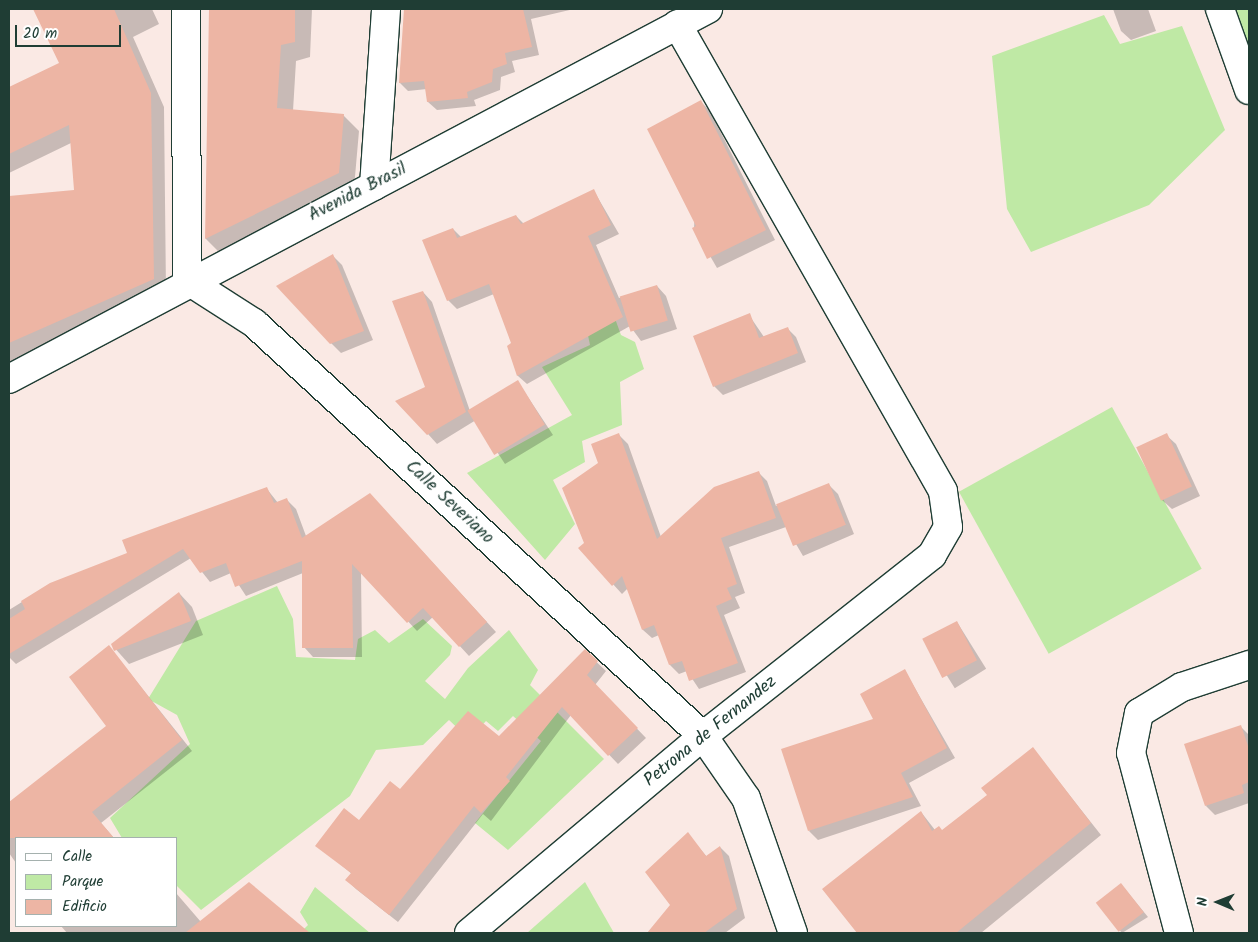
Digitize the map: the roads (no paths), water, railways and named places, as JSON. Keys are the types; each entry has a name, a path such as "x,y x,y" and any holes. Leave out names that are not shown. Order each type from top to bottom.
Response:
{"street":[{"path":"186,9 187,280"},
{"path":"374,186 386,9"},
{"name":"Avenida Brasil","path":"9,379 187,280 374,186 708,9"},
{"path":"1220,9 1249,90"},
{"name":"Petrona de Fernandez","path":"469,933 704,736 932,555 948,528 943,491 677,24"},
{"name":"Calle Severiano","path":"187,280 254,323 704,736 746,798 793,933"},
{"path":"1179,933 1130,753 1140,713 1182,687 1249,665"}]}
